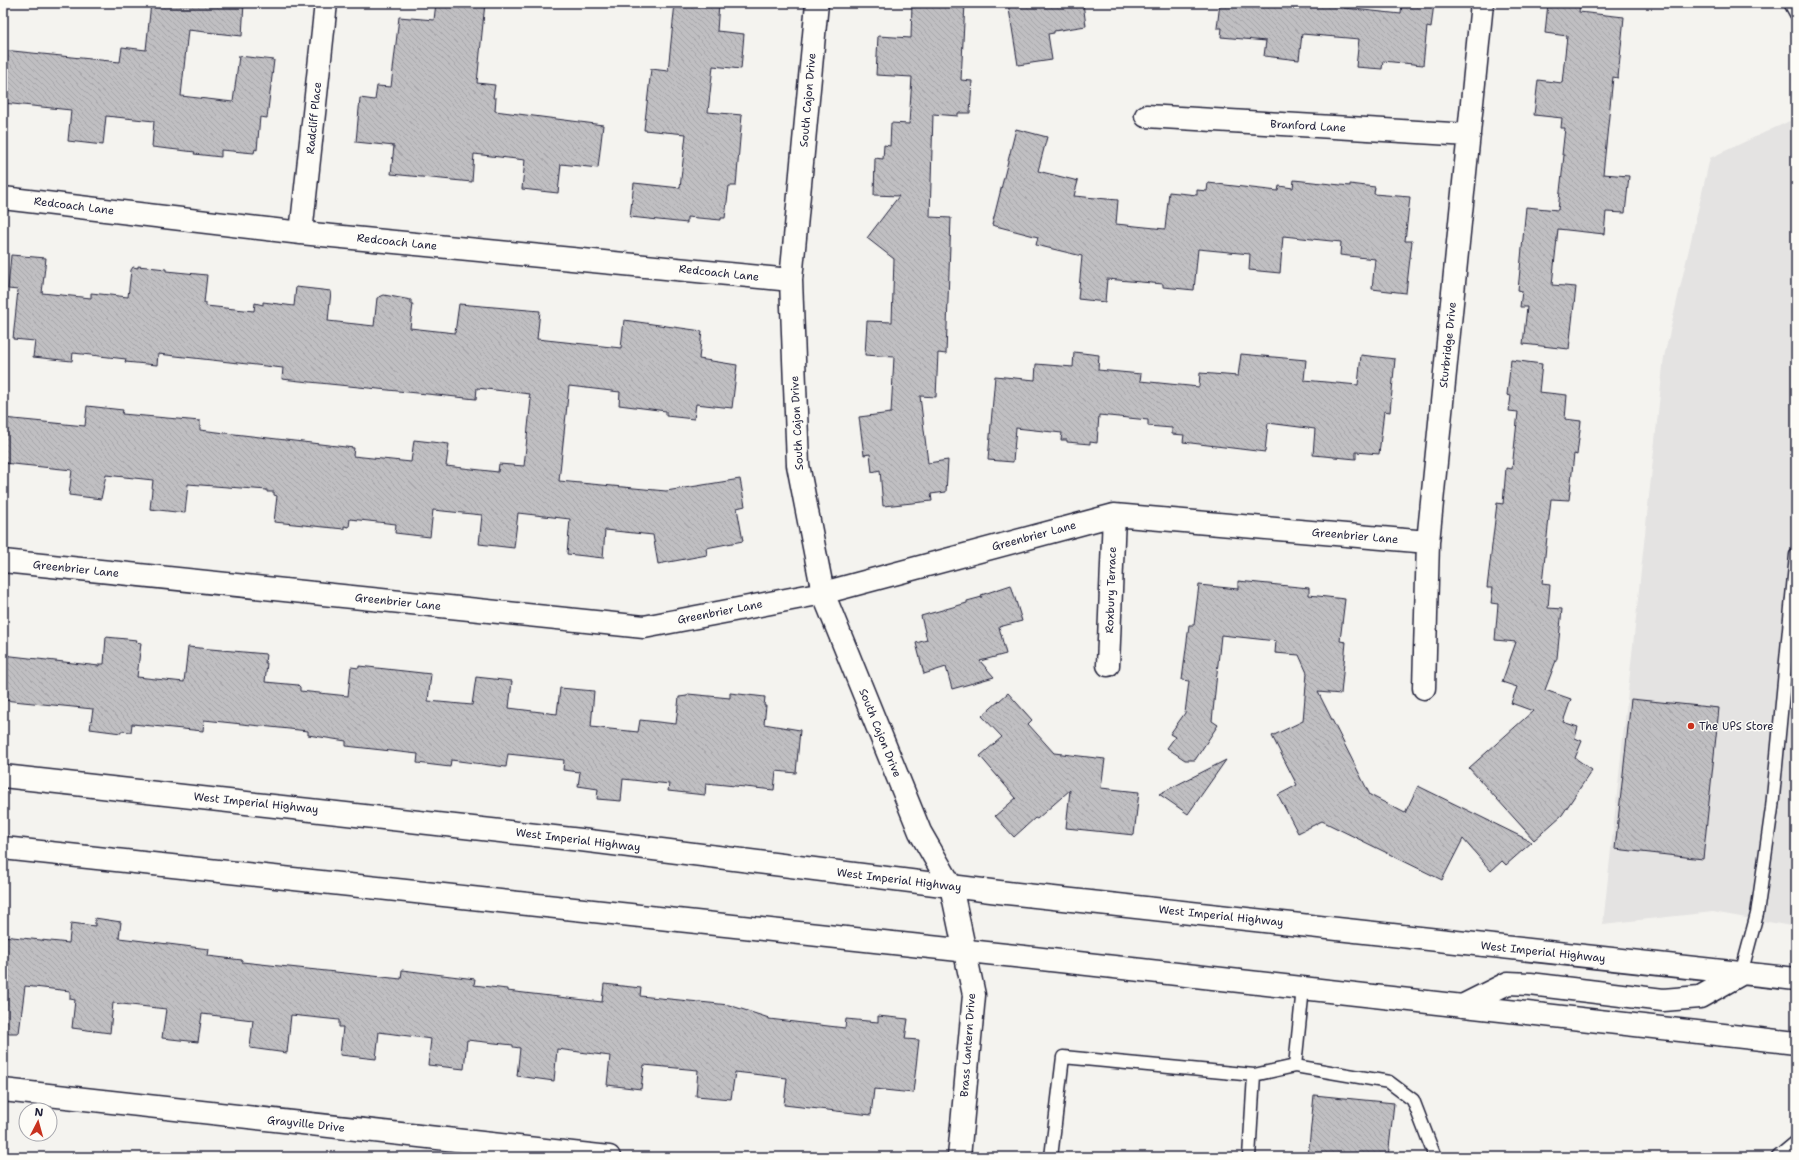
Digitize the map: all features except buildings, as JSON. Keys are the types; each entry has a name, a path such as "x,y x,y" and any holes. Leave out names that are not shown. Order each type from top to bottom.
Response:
{"street":[{"name":"Radcliff Place","path":"302,233 326,3"},
{"name":"South Cajon Drive","path":"817,3 791,280 798,465 823,593 920,832 951,886"},
{"name":"Sturbridge Drive","path":"1424,688 1428,542 1482,3"},
{"name":"Branford Lane","path":"1146,116 1469,135"},
{"name":"Redcoach Lane","path":"3,198 302,233 791,280"},
{"name":"Greenbrier Lane","path":"3,561 644,627 823,593 1114,515 1428,542"},
{"name":"Roxbury Terrace","path":"1108,665 1114,515"},
{"name":"West Imperial Highway","path":"3,776 589,841 951,886 1796,979"},
{"path":"3,848 1303,988 1796,1043"},
{"name":"Brass Lantern Drive","path":"951,886 974,995 959,1157"},
{"path":"1462,1006 1508,983 1530,984 1663,1000 1700,997 1741,974"},
{"name":"Grayville Drive","path":"3,1090 559,1154 609,1157"}],"lane":[{"path":"1790,3 1796,14"},
{"path":"1741,974 1757,914 1772,808 1796,555"},
{"path":"1295,1066 1303,988"},
{"path":"1051,1157 1063,1057 1254,1075 1295,1066 1389,1082 1413,1100 1435,1157"},
{"path":"1249,1157 1254,1075"},
{"path":"1778,1157 1796,1142"}],"shaded area":[{"path":"1796,118 1796,927 1713,912 1603,924 1664,357 1710,158"}],"place":[{"name":"The UPS Store","path":"1691,726"}]}
